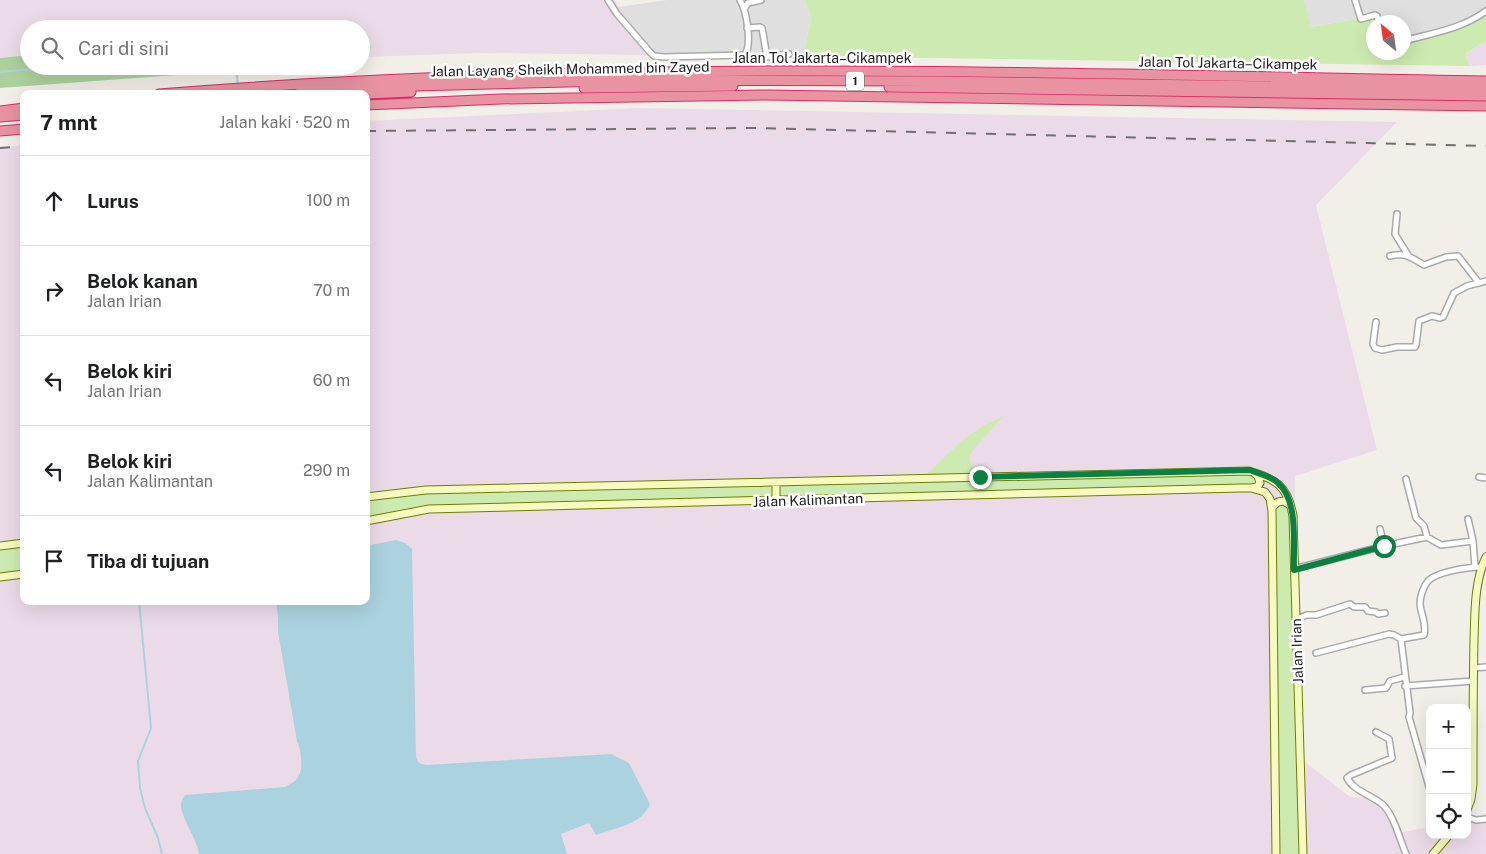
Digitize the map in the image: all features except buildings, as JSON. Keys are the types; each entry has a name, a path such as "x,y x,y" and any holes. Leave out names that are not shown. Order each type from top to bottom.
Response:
{"highway":[{"name":"Jalan Tol Jakarta–Cikampek","path":"227,90 253,86 324,82 470,77 770,72 990,73 1486,81"},
{"name":"Jalan Layang Sheikh Mohammed bin Zayed","path":"254,90 647,80 935,81 1486,89"},
{"name":"Jalan Layang Sheikh Mohammed bin Zayed","path":"370,94 497,88 824,86 1486,96"},
{"name":"1","path":"370,105 511,99 765,95 1486,106"},
{"path":"0,107 20,106"},
{"path":"0,110 20,107"},
{"path":"0,117 20,115"},
{"path":"0,131 20,129"}],"street":[{"path":"608,0 617,14 655,56 745,55 748,42 747,28 744,9 740,0"},
{"path":"744,9 748,3 761,0"},
{"path":"1355,0 1361,19 1366,18"},
{"path":"1411,39 1462,25 1486,11"},
{"path":"747,28 762,28 766,57 789,54"},
{"path":"1397,214 1395,234 1408,255"},
{"path":"1390,256 1408,255 1424,265 1446,257 1458,256 1479,283"},
{"path":"1376,322 1373,344 1375,348 1382,350 1396,347 1415,347 1419,321 1432,316 1443,317 1454,294 1467,286 1486,281"},
{"path":"1250,470 1258,476 1260,481 1257,488 1252,488"},
{"name":"Jalan Kalimantan","path":"370,497 426,490 1250,470"},
{"name":"Jalan Irian","path":"1250,470 1278,482 1283,488 1291,506 1303,854"},
{"path":"1479,477 1486,478"},
{"path":"1406,479 1416,518 1424,526 1427,537"},
{"path":"776,482 776,501"},
{"path":"1252,488 1266,492 1272,510"},
{"name":"Jalan Kalimantan","path":"370,520 429,510 1252,488"},
{"path":"1272,510 1272,507 1278,502 1284,501 1291,506"},
{"name":"Jalan Irian","path":"1272,510 1276,854"},
{"path":"1468,519 1478,567 1475,612 1473,784 1471,801"},
{"path":"1380,529 1384,546"},
{"path":"1294,570 1384,546 1427,537 1441,545 1473,541"},
{"path":"0,546 20,544"},
{"path":"1316,653 1388,634 1394,634 1401,639 1424,635 1425,627 1421,614 1421,597 1428,581 1433,577 1478,567 1486,557"},
{"path":"0,578 20,575"},
{"path":"1296,619 1350,604 1365,607 1368,611 1378,614 1386,612"},
{"path":"1401,639 1409,717 1426,776"},
{"path":"1474,668 1486,667"},
{"path":"1365,690 1386,688 1390,680 1404,677"},
{"path":"1405,686 1473,681"},
{"path":"1376,732 1389,738 1392,758 1351,774 1347,778 1352,786 1383,805 1390,814 1406,854"},
{"path":"1471,818 1486,819"},
{"path":"1433,854 1444,839"}],"shaded area":[{"path":"0,0 614,0 652,55 482,53 370,57 370,20 20,20 20,56 0,58"},
{"path":"667,0 805,0 811,18 803,56 652,55 618,7"},
{"path":"1304,0 1486,0 1486,12 1478,18 1411,37 1411,15 1366,15 1366,17 1310,27"},
{"path":"1486,41 1486,65 1470,66 1465,54"},
{"path":"641,108 1397,122 1316,205 1377,450 1295,476 1299,757 1350,797 1380,798 1397,833 1426,828 1426,839 1471,839 1471,819 1486,817 1486,854 0,854 0,148 20,146 20,605 370,605 370,121"}],"green space":[{"path":"805,0 1304,0 1311,27 1366,17 1366,60 1411,60 1411,37 1478,18 1486,12 1486,41 1465,54 1470,66 803,56 811,18"},
{"path":"20,56 20,75 176,75 0,88 0,58"},
{"path":"1004,416 970,455 971,464 979,476 1256,474 1259,485 429,509 370,520 370,497 426,490 922,478 965,438 983,426"},
{"path":"1278,502 1291,506 1303,854 1276,854 1272,510"},
{"path":"20,545 20,574 0,577 0,548"}],"water":[{"path":"396,540 405,543 412,549 416,757 419,763 426,765 611,754 629,763 650,804 646,811 635,821 596,835 589,823 561,834 567,854 199,854 181,810 181,802 185,795 285,787 296,780 300,774 301,754 297,741 278,632 276,605 370,605 370,545"}],"waterway":[{"path":"0,72 20,70"},
{"path":"237,75 238,86"},
{"path":"139,605 151,728 138,761 140,788 145,808 158,838 162,854"}],"railway":[{"path":"370,131 751,128 1486,146"},
{"path":"0,148 20,146"}],"route":[{"path":"980,477 1250,470 1278,482 1289,500 1293,516 1294,570 1384,546"}]}
